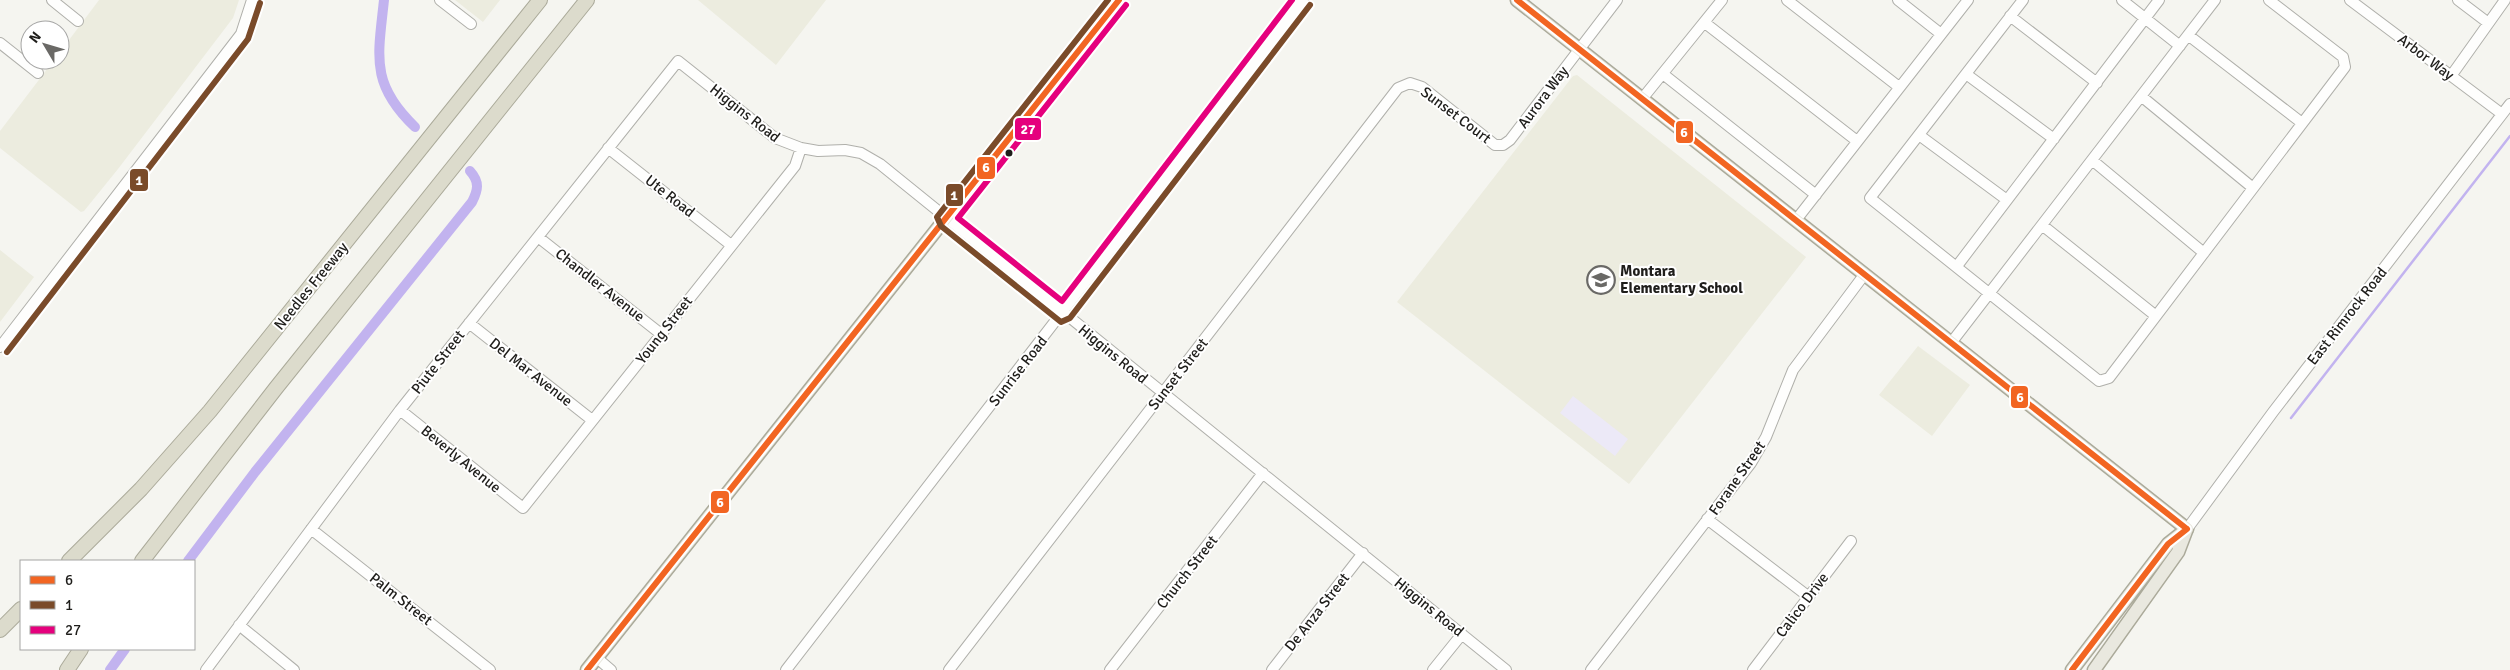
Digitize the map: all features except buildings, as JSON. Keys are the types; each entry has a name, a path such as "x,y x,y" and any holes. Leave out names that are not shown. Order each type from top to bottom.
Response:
{"highway":[{"name":"Needles Freeway","path":"70,560 141,489 210,411 539,0"},
{"path":"143,560 276,388 587,0"},
{"path":"0,630 20,610"},
{"path":"67,670 80,650"}],"main road":[{"path":"587,670 1119,0"},
{"path":"1517,0 2187,529"},
{"name":"East Rimrock Road","path":"2072,670 2168,544 2187,529"},
{"name":"East Rimrock Road","path":"2094,670 2178,552 2187,529"}],"street":[{"path":"52,0 78,21"},
{"path":"0,347 241,34 252,0"},
{"path":"440,0 471,24"},
{"name":"Sunrise Road","path":"786,670 1303,0"},
{"name":"Aurora Way","path":"1503,145 1510,140 1618,0"},
{"path":"1642,99 1722,0"},
{"path":"1787,0 1900,87"},
{"path":"1898,0 1941,34"},
{"path":"1796,220 1968,0"},
{"path":"2023,0 1870,198 2099,381 2109,378 2345,67 2343,57 2269,0"},
{"path":"2122,0 2180,46"},
{"path":"1957,266 2159,0"},
{"path":"1951,343 2215,0"},
{"name":"Arbor Way","path":"2350,0 2502,114"},
{"path":"2458,0 2488,22"},
{"path":"2451,76 2505,0"},
{"path":"2010,16 2097,83"},
{"path":"1705,23 1857,142"},
{"path":"2188,35 2302,123"},
{"path":"0,43 38,73"},
{"name":"Higgins Road","path":"678,61 775,138 801,148 818,151 845,150 861,153 880,164 1162,394 1363,553 1506,670"},
{"name":"Piute Street","path":"206,670 400,410 678,61"},
{"path":"1663,74 1816,195"},
{"path":"1966,74 2054,139"},
{"name":"Sunset Court","path":"1410,84 1422,87 1495,145 1503,145"},
{"name":"Sunset Street","path":"949,670 1398,88 1410,84"},
{"path":"2141,96 2253,188"},
{"name":"East Rimrock Road","path":"2187,529 2273,412 2510,104"},
{"path":"1919,135 2007,200"},
{"name":"Ute Road","path":"608,148 731,245"},
{"name":"Young Street","path":"523,508 795,166 801,148"},
{"path":"2092,160 2204,253"},
{"path":"2042,225 2156,316"},
{"name":"Chandler Avenue","path":"538,237 661,334"},
{"name":"Forane Street","path":"1591,670 1751,463 1766,437 1793,370 1864,275"},
{"name":"Del Mar Avenue","path":"469,323 592,420"},
{"name":"Beverly Avenue","path":"400,410 523,508"},
{"name":"Church Street","path":"1110,670 1263,473"},
{"path":"1708,519 1808,597"},
{"name":"Palm Street","path":"311,529 490,670"},
{"name":"Calico Drive","path":"1753,670 1852,541"},
{"name":"De Anza Street","path":"1272,670 1363,553"},
{"path":"239,625 294,670"},
{"path":"1433,670 1462,634"},
{"path":"597,658 611,670"}],"shaded area":[{"path":"99,0 239,0 233,18 118,169 84,211 81,212 0,148 0,131 46,70 70,70 70,39"},
{"path":"455,0 500,0 483,22"},
{"path":"698,0 826,0 776,65"},
{"name":"Montara Elementary School","path":"1577,75 1806,257 1629,484 1397,302 1573,76"},
{"path":"0,250 34,277 0,322"},
{"path":"1918,346 1970,385 1932,436 1879,395"},
{"path":"1573,396 1628,439 1615,456 1560,413"}],"waterway":[{"path":"384,0 379,54 380,69 390,97 415,127"},
{"path":"2291,418 2510,136"},
{"path":"189,560 255,472 472,202 476,194 477,182 470,171"},
{"path":"110,670 124,650"}],"transit line":[{"name":"1","path":"1108,0 937,217 941,226 1061,322 1070,318 1310,5"},
{"name":"6","path":"587,670 1119,0"},
{"name":"27","path":"1126,5 958,218 1062,301 1292,0"},
{"name":"6","path":"1517,0 2187,529"},
{"name":"1","path":"7,352 248,39 260,3"},
{"name":"6","path":"2072,670 2168,544 2187,529"}],"place":[{"name":"Montara Elementary School","path":"1601,280"}]}
